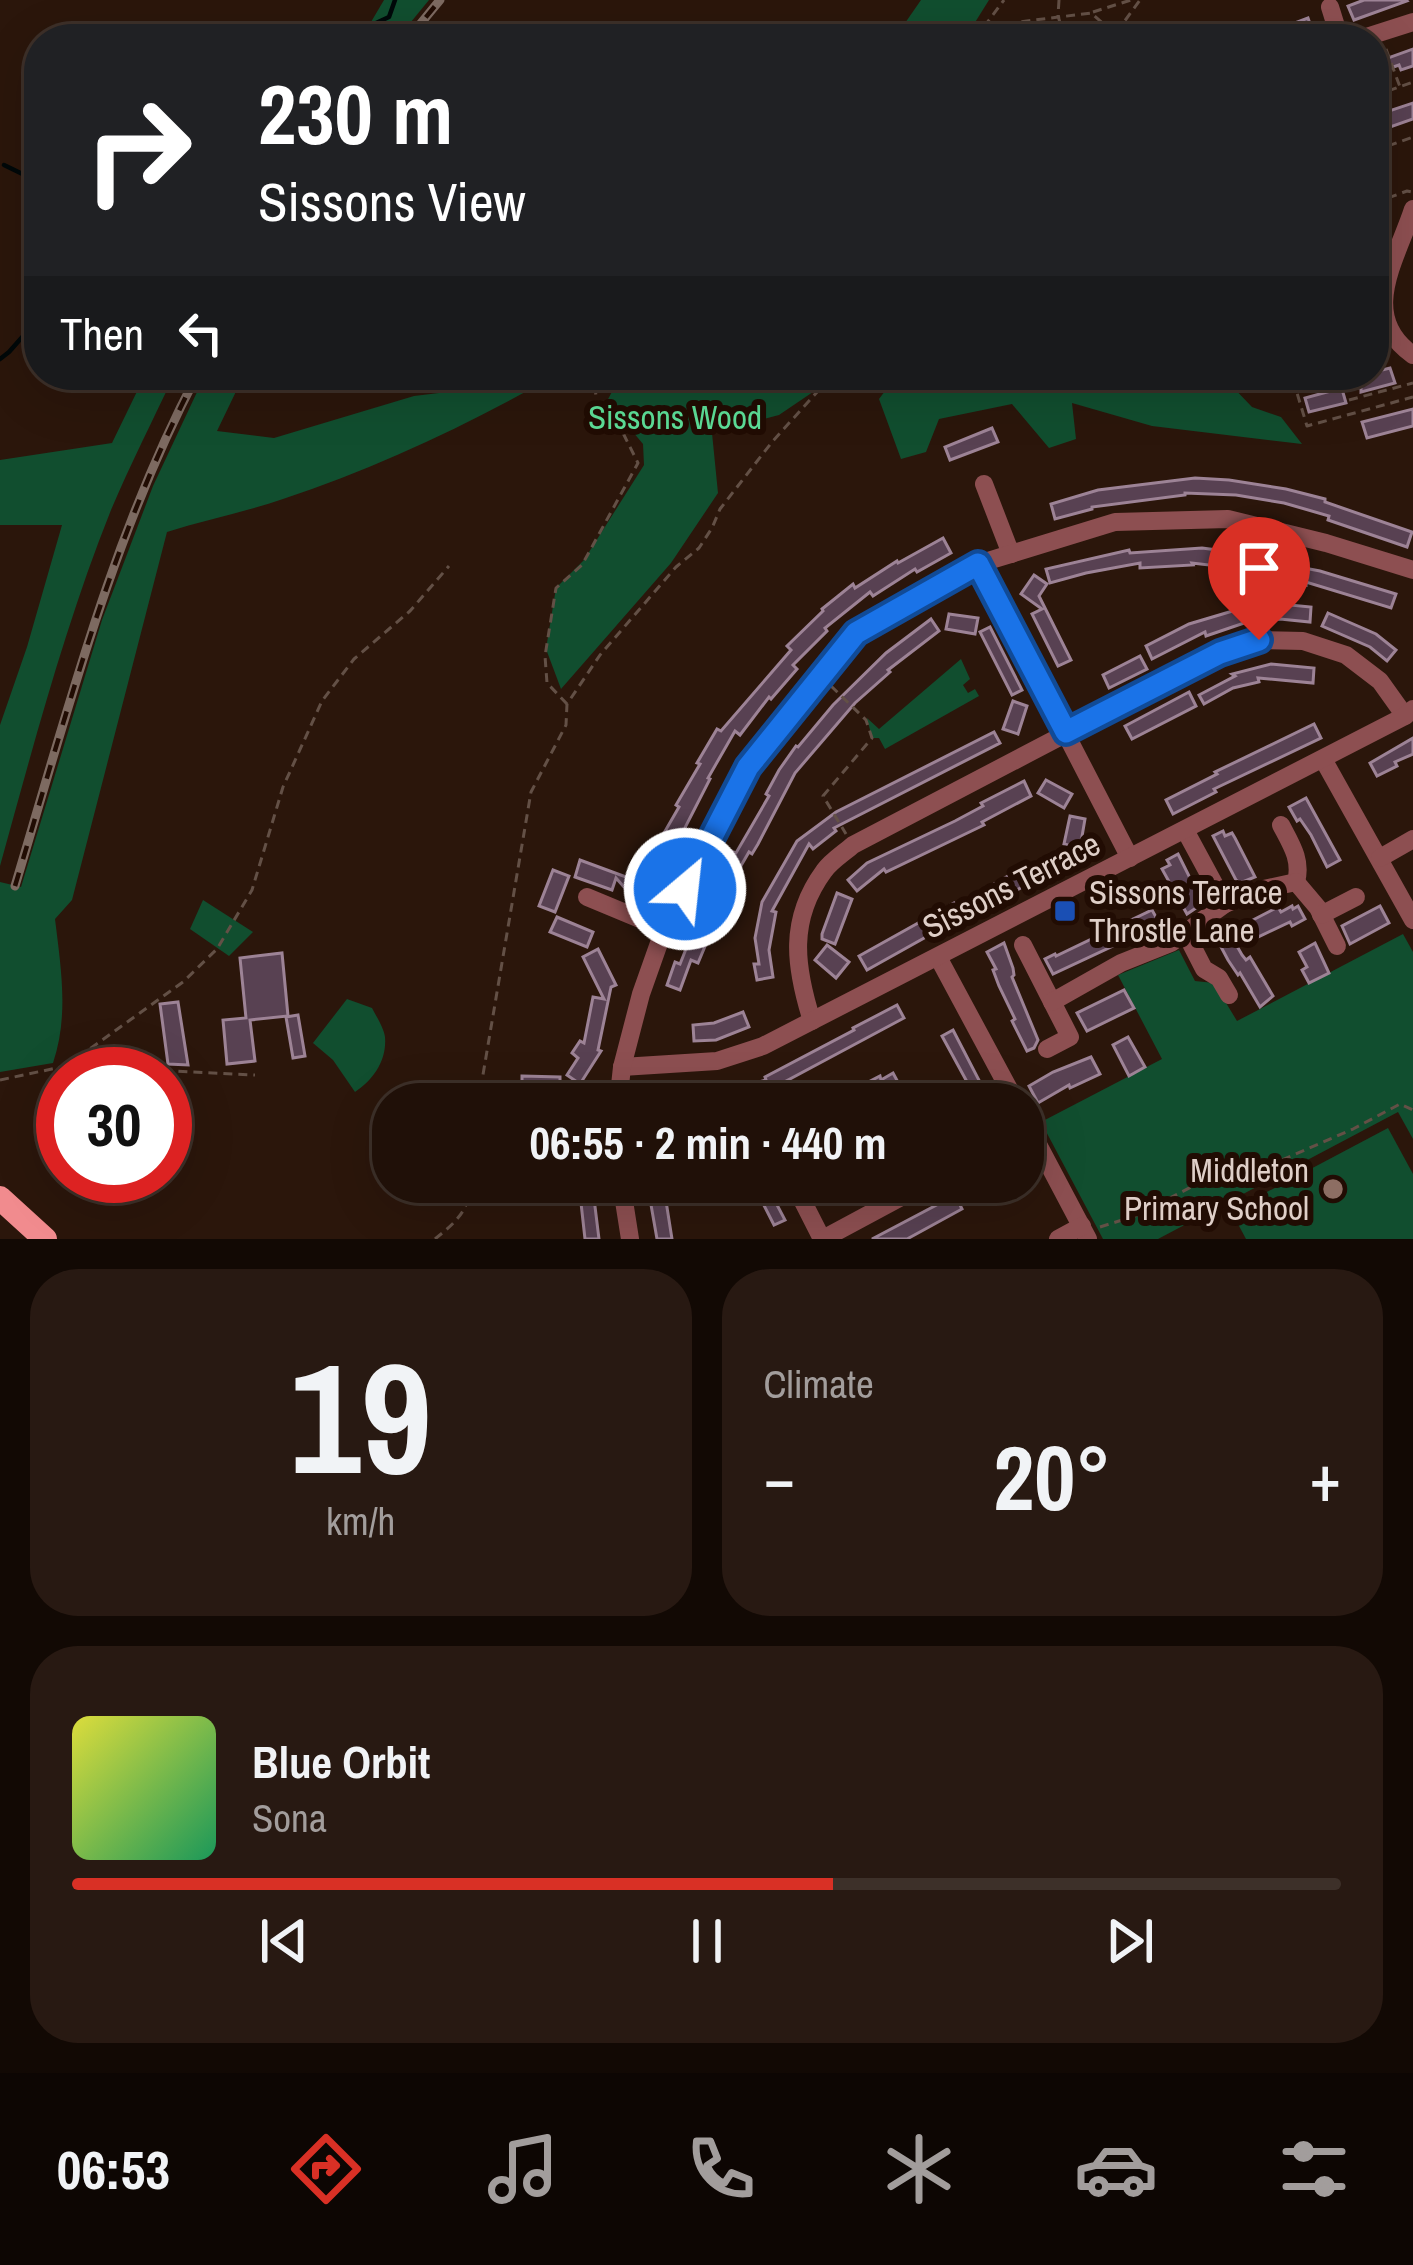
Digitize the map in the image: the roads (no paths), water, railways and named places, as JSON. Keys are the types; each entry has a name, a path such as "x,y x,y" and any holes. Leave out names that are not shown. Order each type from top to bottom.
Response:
{"main road":[{"path":"0,1198 17,1228 45,1239"}],"street":[{"path":"1330,7 1335,24"},
{"path":"1392,275 1413,208"},
{"path":"984,484 1011,554"},
{"path":"620,1083 640,994 664,929 748,767 856,633 978,564 1115,522 1228,519 1413,570"},
{"path":"978,564 1130,857"},
{"path":"812,1021 800,981 796,942 806,905 825,869 853,845 1066,732 1220,653 1259,640 1303,641 1346,655 1409,712"},
{"name":"Sissons Terrace","path":"622,1067 717,1061 763,1046 1409,712"},
{"path":"1323,759 1413,920"},
{"path":"1281,825 1298,860 1296,882"},
{"path":"1185,830 1225,904"},
{"path":"1380,858 1413,839"},
{"path":"1052,1002 1121,963 1156,951 1225,904 1296,882"},
{"path":"1296,882 1321,915 1336,946"},
{"path":"1321,915 1356,896"},
{"path":"587,897 664,929"},
{"path":"1186,934 1204,969 1219,978 1229,994"},
{"path":"1022,945 1070,1036 1047,1049"},
{"path":"938,957 1006,1083"},
{"path":"1044,1159 1085,1233 1058,1239"},
{"path":"624,1203 630,1239"},
{"path":"804,1203 823,1239 889,1203"}],"waterway":[{"path":"375,24 389,17 395,0"},
{"path":"4,165 24,175"},
{"path":"0,359 24,335"}],"railway":[{"path":"420,24 440,0"},
{"path":"15,886 116,562 190,390"}],"place":[{"name":"Sissons Terrace Throstle Lane","path":"1065,911"},
{"name":"Middleton Primary School","path":"1333,1189"}],"park label":[{"name":"Sissons Wood","path":"675,417"}]}
